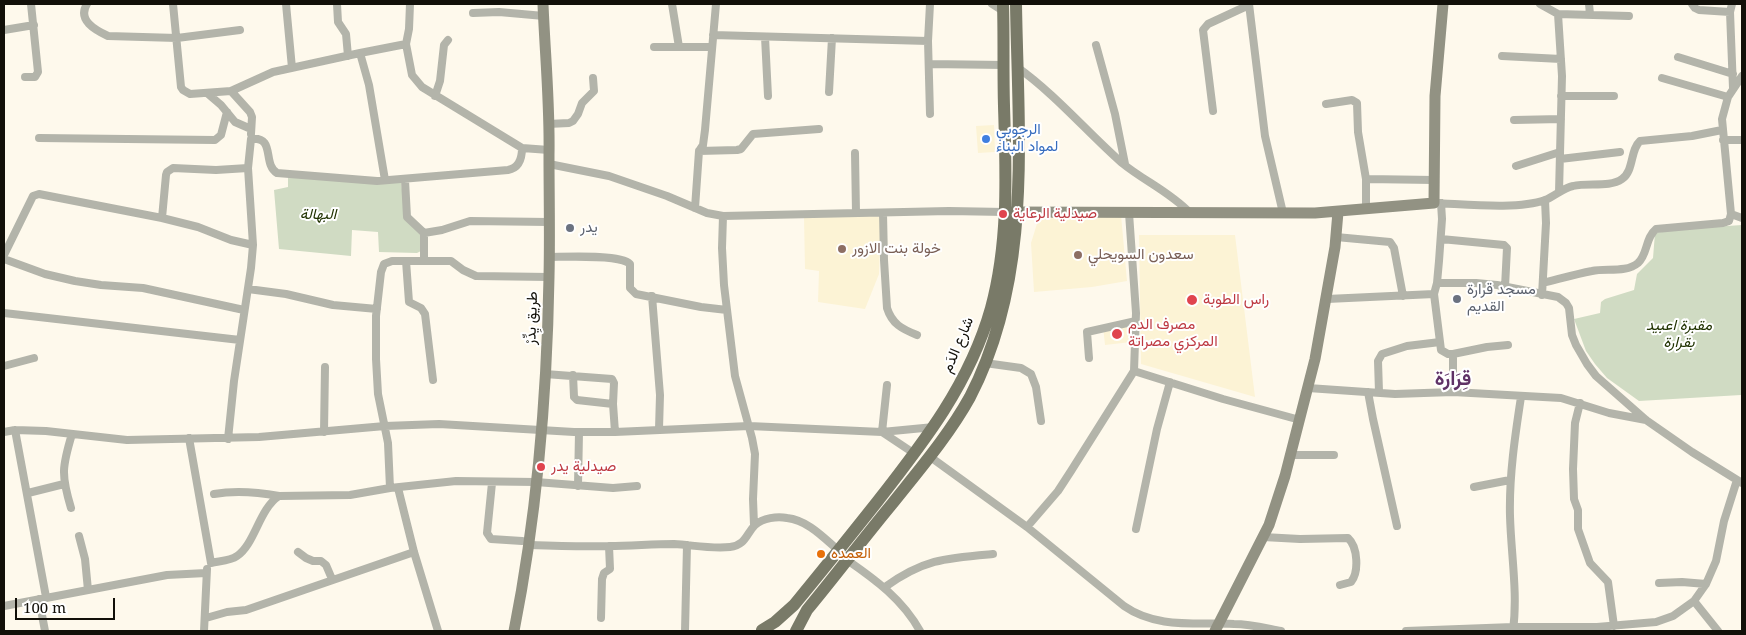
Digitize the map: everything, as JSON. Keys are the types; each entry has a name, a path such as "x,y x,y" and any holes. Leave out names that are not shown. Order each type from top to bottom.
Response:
{"main road":[{"name":"شارع الدَم","path":"761,630 784,614 915,454 934,427 965,374 981,337 996,284 1004,232 1011,212 1017,67 1016,4"},
{"name":"شارع الدَم","path":"796,631 807,610 930,456 963,409 985,363 998,326 1016,234 1011,212 1003,8"},
{"path":"761,630 782,631"}],"street":[{"path":"25,77 35,77 38,72 31,4"},
{"path":"86,4 83,14 84,19 108,36 177,38 240,30"},
{"path":"173,4 181,87 190,94 231,91 260,77 292,68 406,44"},
{"path":"286,4 292,68"},
{"path":"337,4 338,24 346,34 348,56"},
{"path":"410,4 409,30 406,44 412,75 422,87 522,148 549,150"},
{"name":"طريق يِدِّرْ","path":"514,631 536,482 542,431 545,374 549,277 549,150 543,4"},
{"path":"672,4 678,47"},
{"path":"695,208 699,151 705,136 716,4"},
{"path":"930,4 928,41 930,114"},
{"path":"992,4 1003,8"},
{"path":"1213,112 1202,30 1208,24 1249,4 1265,136 1283,213"},
{"path":"1443,4 1435,96 1434,180 1441,239 1437,283 1434,294 1440,342 1443,352 1448,354 1508,345"},
{"path":"1540,4 1558,14 1629,16"},
{"path":"1589,4 1590,14"},
{"path":"1692,4 1700,10 1731,8 1733,88"},
{"path":"473,13 499,12 544,16"},
{"path":"1558,14 1561,59 1560,192"},
{"path":"4,30 34,25"},
{"path":"714,35 928,41"},
{"path":"765,37 768,96"},
{"path":"829,92 832,38"},
{"path":"435,96 440,81 444,45 448,40"},
{"path":"1096,45 1115,114 1125,164"},
{"path":"654,47 712,47"},
{"path":"360,53 369,85 385,180"},
{"path":"1502,56 1561,59"},
{"path":"1678,57 1733,74"},
{"path":"929,64 1004,65"},
{"path":"1017,67 1045,88 1125,164 1170,195 1190,213"},
{"path":"1543,283 1595,270 1627,268 1635,265 1645,254 1649,238 1656,229 1723,224 1729,220 1731,214 1722,130 1723,113 1728,97 1742,76"},
{"path":"548,124 569,123 576,118 582,103 594,92 594,78"},
{"path":"1662,78 1728,97"},
{"path":"228,439 253,245 248,168 252,117 250,112 231,91"},
{"path":"207,93 237,124 251,129"},
{"path":"1561,96 1614,96"},
{"path":"1326,104 1352,100 1357,103 1358,132 1366,179 1366,208"},
{"path":"39,138 215,140 221,135 227,112"},
{"path":"1514,120 1561,119"},
{"path":"699,151 737,150 753,134 820,129"},
{"path":"549,164 626,181 695,208 723,216 856,213 1338,212 1437,203 1506,205 1545,200 1570,186 1612,182 1624,178 1636,146 1640,141 1692,136 1722,130"},
{"path":"251,139 259,139 265,143 272,170 277,173 343,180 405,180 513,169 519,162 522,148"},
{"path":"1723,140 1742,140"},
{"path":"1516,166 1560,156 1620,152"},
{"path":"855,153 856,213"},
{"path":"162,218 166,175 173,168 216,170 248,168"},
{"path":"1366,179 1434,180"},
{"path":"405,180 407,217 424,233 424,260"},
{"path":"4,255 29,203 36,194 162,218 253,245"},
{"path":"1542,295 1546,223 1545,200"},
{"path":"1217,628 1263,537 1274,510 1291,455 1327,299 1338,212"},
{"path":"883,213 887,308 889,315 897,326 916,335"},
{"path":"1027,527 1052,498 1071,471 1134,370 1136,321 1129,213"},
{"path":"1731,214 1742,218"},
{"path":"723,216 722,248 735,376 755,454 754,526"},
{"path":"424,233 442,230 470,221 549,222"},
{"path":"1336,237 1390,242 1394,248 1403,296"},
{"path":"1441,239 1504,245 1507,248 1505,287"},
{"path":"549,257 582,256 628,262 630,264 631,290 636,294 701,307 727,310"},
{"path":"4,259 45,274 75,281 143,288 244,310"},
{"path":"438,631 394,488 385,426 378,394 376,309 382,267 388,261 451,261 466,272 476,276 549,277"},
{"path":"406,261 409,302 421,308 426,314 433,380"},
{"path":"1406,631 1610,628 1656,622 1678,613 1694,600 1706,584 1716,561 1724,521 1740,481 1692,452 1646,420 1608,387 1587,364 1572,336 1569,308 1558,297 1476,283 1437,283"},
{"path":"248,289 286,294 333,306 376,309"},
{"path":"1327,299 1434,294"},
{"path":"652,296 660,395 659,429"},
{"path":"4,312 240,340"},
{"path":"1089,358 1087,332 1136,321"},
{"path":"1379,392 1378,361 1380,356 1385,352 1407,346 1440,342"},
{"path":"1453,354 1453,392"},
{"path":"4,366 34,358"},
{"path":"985,363 1021,368 1031,374 1036,388 1041,421"},
{"path":"324,432 325,367"},
{"path":"1134,370 1223,399 1300,420"},
{"path":"545,374 612,379 614,384 615,432"},
{"path":"573,375 574,397 577,400 613,404"},
{"path":"1136,529 1156,429 1170,382"},
{"path":"882,432 887,385"},
{"path":"1308,388 1403,394 1453,392 1561,398 1609,413 1646,420"},
{"path":"1368,392 1397,526"},
{"path":"1513,629 1514,597 1510,480 1521,397"},
{"path":"1580,403 1573,440 1574,499 1578,510 1578,528 1590,563 1608,582 1610,628"},
{"path":"4,432 15,430 46,431 127,440 228,439 385,426 440,424 579,432 749,426 882,432 934,427"},
{"path":"15,430 28,493 46,631"},
{"path":"578,486 579,432"},
{"path":"882,432 915,454"},
{"path":"71,508 63,476 65,455 72,434"},
{"path":"189,438 211,563 206,573 206,618 204,631"},
{"path":"1291,455 1334,455"},
{"path":"930,456 1027,527 1136,614 1170,623 1217,628 1248,625 1281,631"},
{"path":"1474,487 1510,480"},
{"path":"214,494 229,491 252,491 279,496 350,495 448,482 536,482 613,488 637,486"},
{"path":"492,483 487,533 492,539 526,543 610,546 687,545 719,548 734,546 745,540 754,526 772,518 789,518 808,525 838,550"},
{"path":"28,493 64,484"},
{"path":"211,563 238,555 246,546 265,513 279,496"},
{"path":"79,536 88,590"},
{"path":"1263,537 1300,539 1348,538 1354,546 1356,575 1352,582 1340,585"},
{"path":"685,631 687,545"},
{"path":"601,618 602,579 604,573 610,569 610,546"},
{"path":"298,552 313,561 322,561 326,565 332,579"},
{"path":"206,618 226,612 246,610 414,552"},
{"path":"885,587 908,572 935,561 993,554"},
{"path":"847,560 885,587 908,613 920,631"},
{"path":"4,606 167,575 192,572 206,573"},
{"path":"1659,583 1706,584"},
{"path":"1694,600 1718,631"}],"shaded area":[{"name":"الرجوبي لمواد البناء","path":"994,125 995,152 978,153 976,126"},
{"name":"سعدون السويحلي","path":"1040,214 1121,215 1127,281 1092,287 1034,292 1031,243"},
{"name":"خولة بنت الازور","path":"881,215 879,274 865,309 818,302 819,271 805,269 804,217"},
{"name":"راس الطوبة","path":"1139,235 1235,235 1255,397 1141,364"},
{"name":"مصرف الدم المركزي مصراتة","path":"1129,323 1131,342 1105,345 1103,326"}],"green space":[{"name":"البهالة","path":"288,176 401,182 405,212 420,228 421,251 417,253 379,252 378,232 352,230 351,256 279,249 274,190 288,187"},
{"name":"مقبرة اعبيد بقرارة","path":"1742,225 1741,395 1639,401 1607,378 1586,351 1574,319 1600,313 1601,302 1605,299 1634,290 1637,274 1653,258 1655,233 1682,229"}],"place":[{"name":"الرجوبي لمواد البناء","path":"986,139"},
{"name":"صيدلية الرعاية","path":"1003,214"},
{"name":"يدر","path":"570,228"},
{"name":"خولة بنت الازور","path":"842,249"},
{"name":"سعدون السويحلي","path":"1078,255"},
{"name":"مسجد قرارة القديم","path":"1457,299"},
{"name":"راس الطوبة","path":"1192,300"},
{"name":"مصرف الدم المركزي مصراتة","path":"1117,334"},
{"name":"صيدلية يدر","path":"541,467"},
{"name":"العمده","path":"821,554"}],"district":[{"name":"قِرَارَة","path":"1453,379"}]}
